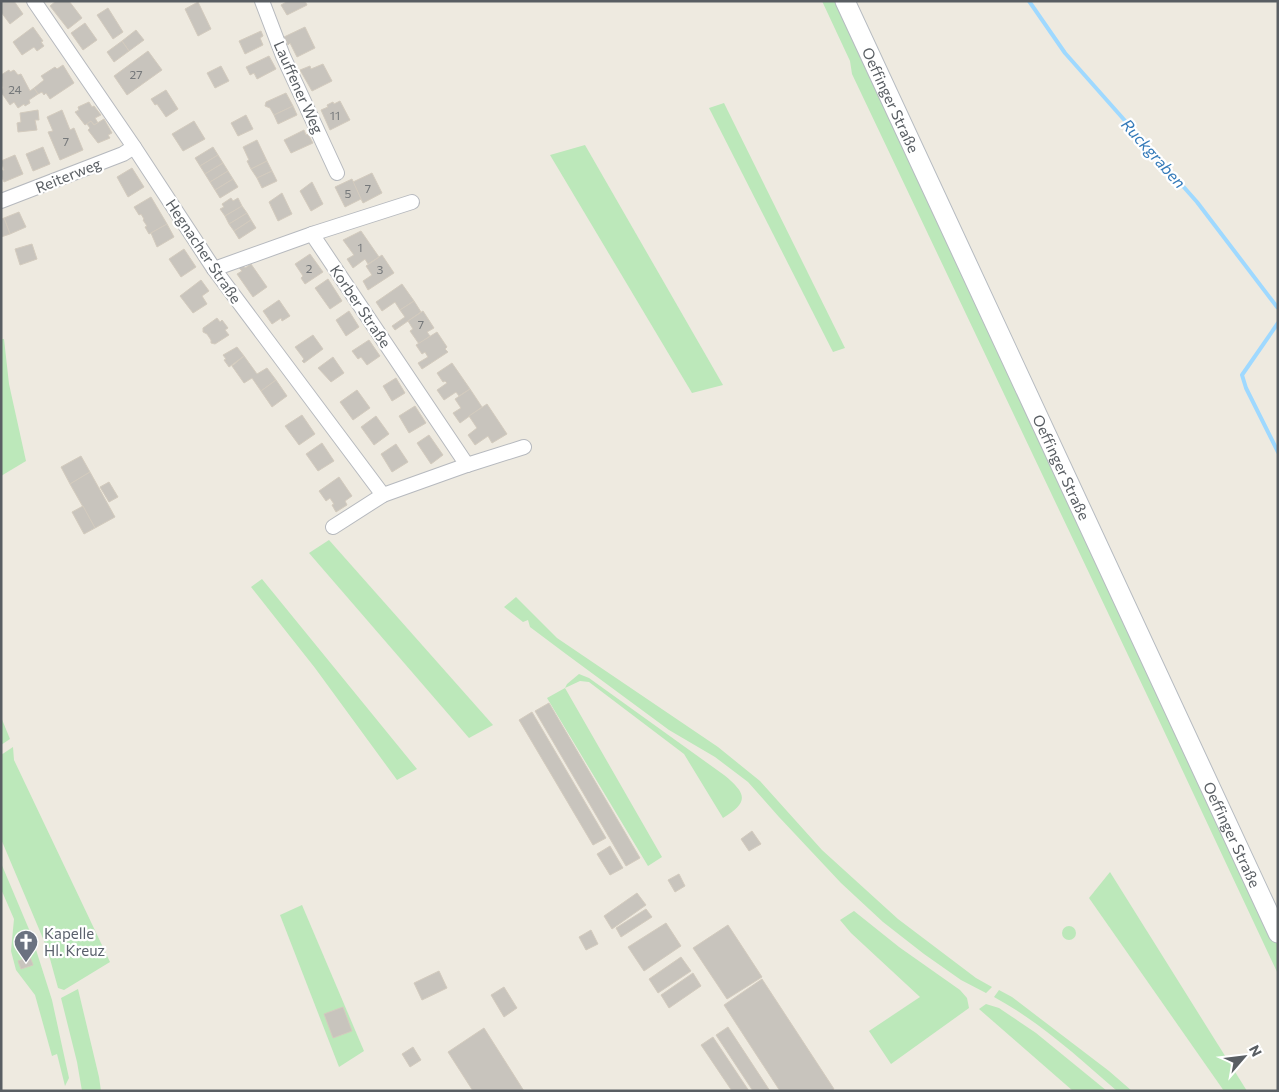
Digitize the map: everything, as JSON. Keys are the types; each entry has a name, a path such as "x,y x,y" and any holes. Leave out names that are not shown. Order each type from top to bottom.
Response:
{"main road":[{"name":"Oeffinger Straße","path":"845,1 1278,933"}],"street":[{"name":"Hegnacher Straße","path":"34,1 134,147 214,269 383,495"},
{"name":"Lauffener Weg","path":"262,1 283,56 337,173"},
{"name":"Reiterweg","path":"1,202 123,154 134,147"},
{"path":"214,269 312,234 412,202"},
{"name":"Korber Straße","path":"312,234 467,465"},
{"path":"333,527 383,495 524,447"}],"green space":[{"path":"822,1 835,1 1278,944 1278,974 852,74 850,61"},
{"path":"724,103 845,348 833,352 709,108"},
{"path":"585,145 723,385 692,393 550,155"},
{"path":"1,339 4,339 9,384 26,461 1,476"},
{"path":"329,540 493,725 469,738 309,553"},
{"path":"262,579 417,769 397,780 315,668 251,587"},
{"path":"516,597 557,638 718,747 760,781 822,850 898,919 976,978 992,987 986,993 961,980 883,922 841,883 748,782 715,757 669,730 530,627 528,620 523,622 504,607"},
{"path":"579,674 589,678 731,781 737,787 742,797 738,807 723,818 684,754 589,682 580,681 565,688"},
{"path":"565,688 662,857 648,866 547,698"},
{"path":"1,717 10,739 1,745"},
{"path":"13,747 14,760 110,962 64,990 58,988 47,948 1,839 1,755"},
{"path":"1,863 31,934 52,1000 69,1078 65,1086 57,1054 52,1056 35,995 16,970 11,951 14,919 1,889"},
{"path":"1110,872 1247,1091 1224,1091 1089,898"},
{"path":"302,905 364,1051 339,1067 280,915"},
{"path":"854,911 899,947 960,990 967,998 969,1008 891,1064 869,1031 920,997 851,933 840,920"},
{"path":"1069,926 1074,928 1076,933 1074,938 1069,940 1064,938 1062,933 1064,928"},
{"path":"78,989 101,1091 82,1091 77,1062 61,998"},
{"path":"999,990 1012,997 1109,1071 1132,1091 1117,1091 1043,1029 994,997"},
{"path":"986,1004 999,1008 1036,1033 1107,1091 1073,1091 979,1009"}],"building":[{"path":"1,1 14,1 23,14 10,24 1,12"},
{"path":"56,1 69,1 82,18 68,29 50,6"},
{"path":"288,1 305,1 307,5 287,15 281,5"},
{"path":"198,2 211,29 198,36 185,9"},
{"path":"108,8 123,32 113,39 97,15"},
{"path":"85,23 97,40 83,50 71,33"},
{"path":"33,27 43,41 41,42 44,46 37,51 34,47 22,55 13,42"},
{"path":"305,27 315,48 297,57 290,43 288,45 284,37"},
{"path":"136,30 144,40 129,51 122,41"},
{"path":"261,31 263,36 260,38 263,45 245,54 239,41"},
{"path":"122,41 129,51 114,62 107,52"},
{"path":"148,51 162,70 127,95 114,76"},
{"path":"269,56 276,69 257,79 254,73 250,75 246,67"},
{"path":"323,64 332,81 312,91 300,70 310,66 311,69"},
{"path":"63,65 74,83 50,99 46,93 44,95 42,92 38,94 34,88 44,80 41,76 55,67 57,69"},
{"path":"221,66 229,81 215,88 207,73"},
{"path":"9,70 10,72 14,70 18,75 21,74 30,91 34,88 38,94 29,100 30,103 25,106 24,104 18,108 14,102 10,105 1,92 3,88 1,75"},
{"path":"166,90 178,109 166,117 151,99"},
{"path":"286,93 293,106 274,115 270,108 265,106 266,102"},
{"path":"340,101 350,120 330,130 321,110 333,102 334,104"},
{"path":"89,102 101,115 95,118 98,123 94,125 91,121 85,125 75,112 79,110 78,107"},
{"path":"293,106 297,115 278,124 274,115"},
{"path":"38,110 39,120 35,120 37,130 18,132 17,123 21,122 20,113"},
{"path":"62,110 70,130 74,128 83,150 60,160 48,132 53,131 47,117"},
{"path":"246,115 253,129 238,136 231,123"},
{"path":"104,119 112,133 108,135 110,138 98,143 88,130 90,128 87,124 91,121 94,125"},
{"path":"194,121 205,139 183,151 172,134"},
{"path":"304,130 313,143 291,153 284,140"},
{"path":"257,140 267,161 251,169 243,147"},
{"path":"43,147 50,164 33,171 26,154"},
{"path":"213,147 218,155 200,166 195,158"},
{"path":"15,155 23,174 4,182 1,175 1,171 4,170 1,161"},
{"path":"218,155 223,163 205,174 200,166"},
{"path":"267,161 272,171 257,178 251,169"},
{"path":"223,163 228,171 210,182 205,174"},
{"path":"132,168 144,187 128,197 117,177"},
{"path":"228,171 233,179 215,190 210,182"},
{"path":"272,171 277,181 262,188 257,178"},
{"path":"372,173 382,193 363,203 353,182"},
{"path":"233,179 238,187 220,198 215,190"},
{"path":"352,179 361,199 345,207 335,187"},
{"path":"312,182 323,204 311,211 300,191"},
{"path":"282,193 292,214 278,221 269,202"},
{"path":"151,197 167,224 149,234 145,227 147,226 144,219 134,207"},
{"path":"231,198 233,201 238,198 242,206 225,216 220,209 224,207 222,204"},
{"path":"242,206 247,213 229,224 225,216"},
{"path":"19,212 26,227 10,234 4,218"},
{"path":"247,213 251,220 234,231 229,224"},
{"path":"4,218 10,234 1,237 1,219"},
{"path":"251,220 256,228 239,239 234,231"},
{"path":"167,224 174,237 157,247 151,233"},
{"path":"361,231 379,257 368,264 365,259 353,268 347,259 354,255 343,240"},
{"path":"32,244 37,259 20,265 15,249"},
{"path":"184,249 196,267 181,277 169,259"},
{"path":"310,254 323,272 305,284 301,278 303,276 295,264"},
{"path":"382,255 394,273 368,290 363,281 372,275 366,266"},
{"path":"251,264 267,287 253,297 237,274 242,271 239,268 243,265 245,268"},
{"path":"328,279 342,301 330,309 315,288"},
{"path":"201,280 209,291 202,296 207,304 193,313 180,296"},
{"path":"402,284 414,301 400,310 395,302 382,311 376,302"},
{"path":"279,300 290,316 282,321 281,318 272,324 263,311"},
{"path":"414,301 421,312 395,330 392,326 405,317 400,310"},
{"path":"349,311 359,327 346,336 336,320"},
{"path":"423,311 434,328 427,332 430,336 419,344 410,331 413,329 408,321"},
{"path":"217,318 220,322 222,320 228,328 225,330 229,335 215,344 211,343 207,334 203,332 203,328"},
{"path":"437,332 447,347 445,349 448,352 422,369 418,363 428,357 425,352 422,354 416,345"},
{"path":"313,335 323,349 304,363 302,361 304,359 295,347"},
{"path":"369,340 380,356 367,365 361,357 358,359 352,351"},
{"path":"237,347 244,356 229,367 223,355"},
{"path":"244,356 257,374 267,368 276,380 261,391 252,378 244,383 232,366"},
{"path":"333,357 344,373 331,382 318,368"},
{"path":"452,363 470,389 459,396 456,392 444,400 437,390 447,383 443,382 437,373"},
{"path":"396,378 405,393 392,401 383,386"},
{"path":"276,380 287,396 272,407 261,391"},
{"path":"470,389 482,407 460,423 453,413 461,408 455,399"},
{"path":"357,390 370,408 353,420 340,402"},
{"path":"487,404 507,434 492,443 488,436 475,445 468,435 477,428 469,416"},
{"path":"415,406 426,423 409,433 399,416"},
{"path":"302,415 315,434 299,445 285,426"},
{"path":"376,416 389,434 374,445 361,427"},
{"path":"429,435 443,455 431,464 417,443"},
{"path":"322,443 334,461 318,471 306,454"},
{"path":"396,444 408,462 392,472 381,454"},
{"path":"81,456 90,472 70,484 61,467"},
{"path":"90,472 115,517 95,528 70,484"},
{"path":"339,477 352,496 345,501 347,505 336,512 330,498 326,501 319,491"},
{"path":"109,482 118,497 109,502 100,487"},
{"path":"83,506 95,528 84,534 72,512"},
{"path":"549,703 640,858 626,866 535,711"},
{"path":"532,712 606,838 593,845 519,720"},
{"path":"752,831 761,844 749,851 741,839"},
{"path":"610,846 623,868 610,875 597,854"},
{"path":"679,874 685,886 675,892 668,880"},
{"path":"637,893 646,905 612,929 604,916"},
{"path":"646,909 652,917 621,937 616,928"},
{"path":"666,923 681,946 644,971 628,947"},
{"path":"728,925 762,977 727,999 693,948"},
{"path":"591,930 598,944 586,950 579,937"},
{"name":"Kapelle Hl. Kreuz","path":"30,957 33,965 21,969 18,961"},
{"path":"681,957 691,971 658,993 649,979"},
{"path":"439,971 447,988 422,1000 414,983"},
{"path":"693,973 701,986 669,1008 661,995"},
{"path":"762,979 834,1089 832,1091 780,1091 724,1005"},
{"path":"504,987 517,1008 504,1017 491,995"},
{"path":"343,1007 352,1031 333,1038 324,1014"},
{"path":"728,1027 770,1091 753,1091 716,1035"},
{"path":"484,1028 524,1091 473,1091 448,1052"},
{"path":"713,1037 749,1091 732,1091 701,1045"},
{"path":"413,1047 421,1060 410,1067 402,1054"}],"waterway":[{"name":"Ruckgraben","path":"1029,1 1065,53 1197,202 1277,307"},
{"name":"Ruckgraben","path":"1278,323 1242,375 1246,388 1278,452"}],"place":[{"name":"Kapelle Hl. Kreuz","path":"26,963"}]}
